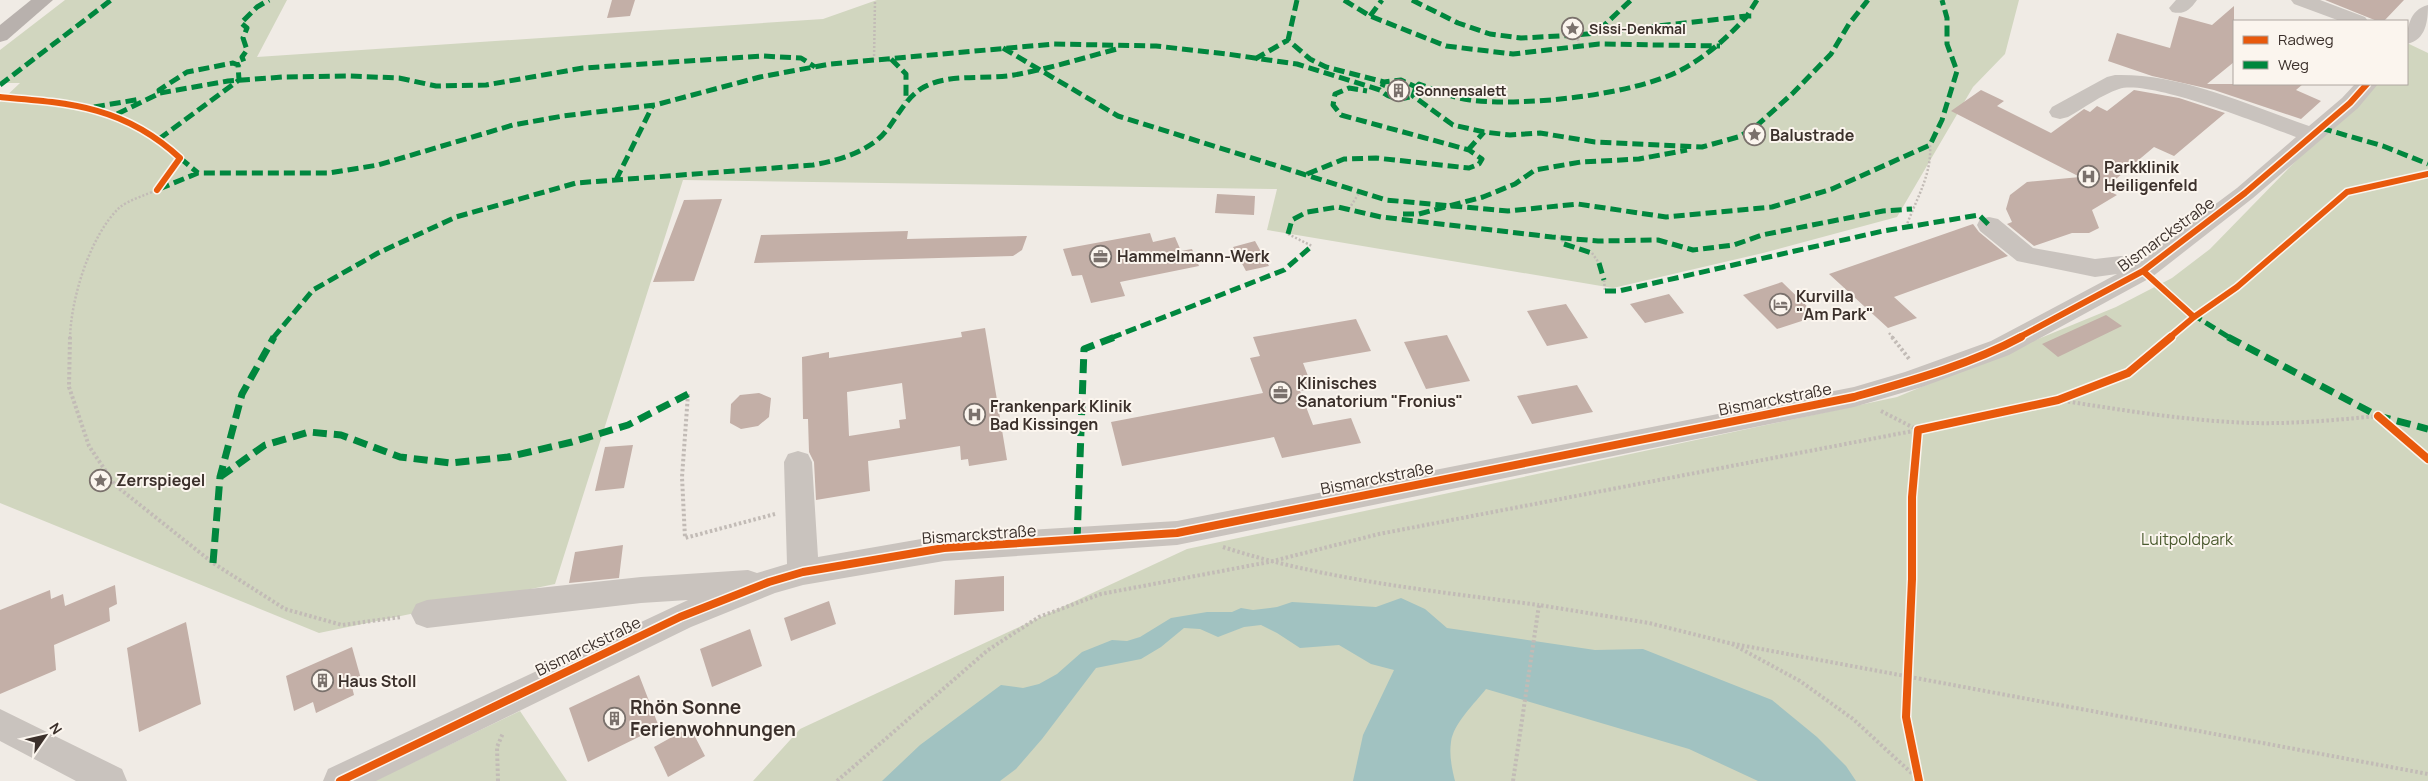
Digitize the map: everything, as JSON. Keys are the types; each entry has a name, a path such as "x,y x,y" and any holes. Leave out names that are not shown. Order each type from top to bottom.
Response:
{"main road":[{"path":"0,36 43,0"}],"street":[{"path":"2301,0 2355,20"},
{"path":"2408,37 2428,11"},
{"path":"2060,112 2115,82 2125,80 2176,90 2312,135"},
{"name":"Bismarckstraße","path":"340,781 680,617 769,582 803,572 944,548 1077,541 1177,533 1854,397 1912,380 2000,348 2143,271 2245,193 2350,104 2366,85"},
{"path":"1989,225 2026,255 2095,268 2121,265 2143,271"},
{"path":"798,462 803,572"},
{"name":"Bismarckstraße","path":"426,614 641,590 696,585 769,582"},
{"path":"0,724 110,781"}],"path":[{"path":"874,60 875,0"},
{"path":"1576,34 1579,44"},
{"path":"1906,227 1915,203 1929,178 1932,155 1930,145"},
{"path":"162,182 157,190 120,208 99,234 79,283 70,329 69,387 89,446 115,485 122,491 213,563 285,609 342,625 426,614"},
{"path":"1349,210 1359,193"},
{"path":"1288,234 1312,246"},
{"path":"1560,237 1564,244"},
{"path":"1592,253 1598,263"},
{"path":"1604,280 1604,291"},
{"path":"1890,333 1914,365 1901,367 1912,380"},
{"path":"688,394 682,477 685,538 800,506"},
{"path":"837,781 988,650 1039,617 1101,594 1269,562 1379,534 1918,430 1854,397"},
{"path":"2058,400 2152,414 2252,423 2314,422 2378,416"},
{"path":"1269,562 1410,588 1539,605 1649,623 1729,643 2428,774"},
{"path":"1513,781 1539,605"},
{"path":"1729,643 1800,682 1853,719 1918,780"},
{"path":"498,781 498,747 516,696"}],"green space":[{"path":"65,0 287,0 257,57 823,19 877,0 2019,0 2005,54 1973,87 1897,217 1763,253 1613,288 1267,230 1277,189 683,180 555,584 319,633 0,503 0,102 20,83 0,83 0,50"},
{"name":"Luitpoldpark","path":"2408,43 2428,53 2428,781 753,781 800,729 1187,549 1897,397 2116,307 2172,278 2210,249 2326,130 2366,85 2408,85"},
{"path":"520,711 567,781 374,781"}],"water":[{"path":"1401,598 1425,609 1447,628 1595,650 1643,649 1772,700 1817,737 1846,766 1856,781 1758,781 1689,749 1486,689 1465,714 1453,735 1450,747 1455,781 1353,781 1363,735 1394,670 1371,664 1339,645 1300,648 1261,625 1244,627 1218,637 1200,629 1184,628 1161,647 1141,659 1096,668 1042,739 1016,769 1000,781 882,781 920,745 1001,685 1023,688 1039,684 1057,674 1082,652 1112,640 1127,641 1140,637 1171,618 1207,612 1232,612 1241,608 1253,610 1277,607 1292,602 1376,607"}],"building":[{"path":"612,0 635,0 630,16 607,18"},
{"path":"2325,0 2404,0 2385,20 2375,20"},
{"path":"2234,6 2233,63 2207,84 2302,85 2296,90 2321,101 2301,119 2214,90 2152,76 2108,61 2117,33 2170,48 2179,16 2212,25"},
{"path":"1981,90 2004,101 1997,106 2051,133 2084,109 2090,112 2097,106 2107,111 2134,90 2179,98 2225,113 2174,156 2154,147 2104,189 2117,195 2092,210 2099,228 2089,233 2072,233 2034,246 2007,224 2012,222 2006,209 2010,195 2027,182 2080,177 1951,111"},
{"path":"1217,194 1255,196 1254,215 1215,213"},
{"path":"722,199 694,281 653,282 684,200"},
{"path":"1973,224 1979,232 2008,256 1894,297 1917,318 1888,328 1829,274"},
{"path":"908,231 907,239 1027,236 1022,250 1013,256 754,263 761,235"},
{"path":"1150,233 1153,242 1175,237 1181,251 1192,249 1199,266 1120,282 1125,296 1091,303 1082,275 1072,276 1063,249"},
{"path":"1255,241 1269,266 1246,271 1233,247"},
{"name":"Kurvilla \"Am Park\"","path":"1782,282 1817,316 1777,329 1743,295"},
{"path":"1669,294 1684,313 1645,323 1630,304"},
{"path":"1566,304 1588,338 1547,346 1527,311"},
{"path":"2106,315 2122,326 2058,357 2042,344"},
{"name":"Klinisches Sanatorium \"Fronius\"","path":"1356,319 1371,351 1303,363 1313,389 1300,391 1313,425 1351,418 1361,443 1282,458 1274,437 1122,466 1111,422 1263,393 1250,358 1260,356 1253,337"},
{"name":"Frankenpark Klinik Bad Kissingen","path":"985,328 1007,460 969,466 968,459 961,460 960,446 868,461 870,491 816,500 814,462 809,452 808,419 803,419 802,357 829,352 829,358 962,337 961,332","holes":["902,383 906,419 899,420 900,428 849,436 847,392"]},
{"path":"1447,335 1470,381 1426,389 1404,342"},
{"path":"1577,385 1593,412 1532,424 1517,396"},
{"path":"759,393 771,398 769,417 758,426 741,429 730,423 731,404 740,395"},
{"path":"633,445 624,488 595,491 605,447"},
{"path":"623,545 619,578 569,583 575,552"},
{"path":"1004,576 1004,611 954,615 955,580"},
{"path":"115,585 117,604 109,608 110,621 54,645 56,670 0,694 0,610 50,590 51,599 63,594 65,606"},
{"path":"829,601 836,624 791,641 784,618"},
{"path":"186,622 201,704 139,732 127,648"},
{"path":"750,629 762,666 712,687 700,649"},
{"name":"Haus Stoll","path":"352,647 361,679 351,683 354,695 316,713 313,702 294,711 286,676"},
{"name":"Rhön Sonne Ferienwohnungen","path":"639,675 659,727 588,762 569,708"},
{"path":"690,727 705,756 668,777 654,747"}],"marked path":[{"path":"0,85 111,0"},
{"path":"117,114 160,93 159,90 187,72 233,63 238,65 244,62 242,57 247,50 243,38 247,28 241,23 257,7 269,0"},
{"path":"1297,0 1288,40 1310,59 1326,67 1384,82"},
{"path":"1344,0 1370,16 1446,46 1513,54 1599,44 1720,46"},
{"path":"1370,16 1382,0"},
{"path":"1412,0 1458,23 1490,34 1521,38 1577,35 1747,16 1757,0"},
{"path":"1599,30 1631,0"},
{"path":"1416,87 1413,96 1453,125 1484,132 1510,135 1540,133 1595,142 1702,147 1738,137 1753,129 1793,93 1831,54 1849,24 1868,0"},
{"path":"1003,48 1118,116 1386,200 1508,211 1578,204 1666,217 1772,207 1832,189 1930,145 1942,120 1957,71 1947,44 1947,18 1942,0"},
{"path":"1416,87 1419,84 1459,98 1490,101 1526,101 1605,93 1632,88 1681,70 1704,57 1726,39 1747,16 1753,16"},
{"path":"1255,59 1288,40"},
{"path":"159,189 198,173 329,173 378,165 513,125 563,116 655,105 760,77 830,64 1054,44 1156,46 1297,64 1380,90 1395,99 1413,96"},
{"path":"213,563 220,477 242,394 271,340 313,290 378,253 456,217 576,183 813,165 843,159 877,140 906,101 924,87 945,80 988,79 1015,75 1117,49"},
{"path":"160,93 228,81 283,77 349,76 399,78 436,86 486,85 583,68 763,56 801,58 815,67"},
{"path":"891,59 906,74 906,101"},
{"path":"159,139 239,80 238,65"},
{"path":"1382,87 1384,82 1393,80 1408,82 1416,87"},
{"path":"1307,174 1344,159 1376,158 1469,168 1479,164 1482,159 1469,150 1453,144 1420,138 1341,115 1333,105 1335,94 1349,88 1367,91"},
{"path":"94,107 141,99"},
{"path":"616,180 653,105"},
{"path":"2321,128 2383,146 2428,164"},
{"path":"1468,150 1484,132"},
{"path":"1403,214 1419,214 1483,197 1515,184 1535,170 1581,162 1639,159 1687,150"},
{"path":"180,158 198,173"},
{"path":"1288,234 1292,220 1307,212 1338,207 1381,217 1552,237 1598,241 1658,240 1693,250 1734,245 1762,235 1883,211 1912,209"},
{"path":"1605,291 1619,291 1883,231 1979,215 1989,225"},
{"path":"1564,244 1592,253"},
{"path":"1077,541 1084,349 1284,270 1312,246"},
{"path":"1599,263 1604,280"},
{"path":"2192,314 2231,339 2378,416 2428,429"},
{"path":"220,477 265,445 309,432 341,435 400,457 451,463 508,457 572,442 628,425 688,394"}],"cycle path":[{"path":"340,781 680,617 769,582 803,572 944,548 1077,541 1177,533 1854,397 1912,380 2000,348 2143,271 2245,193 2350,103 2366,85"},
{"path":"0,97 49,101 97,110 141,127 180,158 157,190"},
{"path":"1919,781 1906,717 1912,579 1912,497 1918,430 2058,400 2128,373 2194,317 2237,287 2303,228 2347,192 2428,174"},
{"path":"2143,271 2194,317"},
{"path":"2378,416 2428,459"}],"place":[{"name":"Sissi-Denkmal","path":"1573,28"},
{"name":"Sonnensalett","path":"1399,90"},
{"name":"Balustrade","path":"1754,135"},
{"name":"Parkklinik Heiligenfeld","path":"2088,176"},
{"name":"Hammelmann-Werk","path":"1101,256"},
{"name":"Kurvilla \"Am Park\"","path":"1780,305"},
{"name":"Klinisches Sanatorium \"Fronius\"","path":"1281,392"},
{"name":"Frankenpark Klinik Bad Kissingen","path":"974,415"},
{"name":"Zerrspiegel","path":"100,480"},
{"name":"Haus Stoll","path":"322,681"},
{"name":"Rhön Sonne Ferienwohnungen","path":"614,718"}]}
